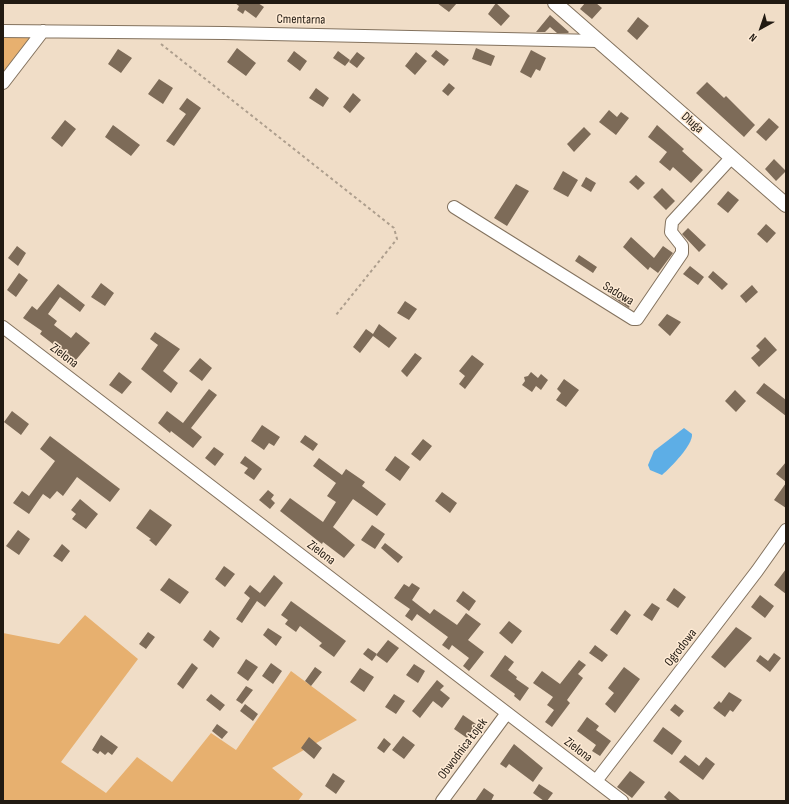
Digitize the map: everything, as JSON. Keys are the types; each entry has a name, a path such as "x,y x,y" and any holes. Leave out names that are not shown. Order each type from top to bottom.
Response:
{"street":[{"name":"Długa","path":"555,3 786,205"},
{"name":"Cmentarna","path":"3,30 598,41"},
{"path":"3,83 43,30"},
{"name":"Sadowa","path":"454,207 603,302 633,319 637,319 682,253 682,246 671,232 672,222 731,158"},
{"name":"Zielona","path":"3,327 622,801"},
{"name":"Ogrodowa","path":"596,781 757,571 786,530"},
{"name":"Obwodnica Łojek","path":"442,801 507,713"}],"path":[{"path":"146,32 394,228 397,239 336,315"}],"shaded area":[{"path":"3,38 30,38 3,73"},
{"path":"85,615 138,659 61,762 106,793 137,757 172,782 211,733 236,750 291,671 357,720 272,768 303,794 298,801 3,801 3,633 59,644"}],"water":[{"path":"684,428 692,434 689,444 681,456 662,475 650,470 648,465 654,451"}],"building":[{"path":"235,3 258,3 264,7 256,18 245,10 243,14 237,10 239,6"},
{"path":"437,3 457,3 449,12"},
{"path":"496,3 510,16 501,26 488,14"},
{"path":"585,3 596,3 602,8 592,19 580,9"},
{"path":"550,15 569,32 557,33 550,27 545,32 536,32"},
{"path":"638,17 649,26 637,40 627,31"},
{"path":"237,48 256,63 246,76 227,62"},
{"path":"476,48 495,56 491,66 472,59"},
{"path":"118,49 132,58 121,73 108,64"},
{"path":"436,50 449,60 444,66 431,56"},
{"path":"531,50 546,58 540,71 536,69 531,78 520,72"},
{"path":"294,51 307,61 300,71 287,61"},
{"path":"338,51 350,60 345,66 333,58"},
{"path":"357,52 365,58 357,68 349,62"},
{"path":"416,52 427,61 415,75 405,66"},
{"path":"159,79 173,88 163,104 148,94"},
{"path":"707,82 724,98 726,96 755,125 744,137 696,93"},
{"path":"449,83 455,88 448,96 442,91"},
{"path":"316,88 329,98 323,107 309,98"},
{"path":"353,93 361,100 350,113 343,107"},
{"path":"187,98 201,108 174,146 166,141 186,114 179,109"},
{"path":"609,110 617,117 621,112 629,118 616,135 599,122"},
{"path":"769,118 779,127 766,141 756,132"},
{"path":"65,120 76,129 62,147 51,138"},
{"path":"113,125 140,145 131,156 105,137"},
{"path":"657,125 684,149 682,151 703,170 691,183 673,167 670,171 659,162 667,152 648,137"},
{"path":"584,127 591,134 574,152 567,144"},
{"path":"774,159 786,171 776,181 765,169"},
{"path":"563,171 578,180 568,197 553,189"},
{"path":"636,175 645,183 638,190 629,182"},
{"path":"586,177 596,183 591,192 581,186"},
{"path":"516,184 529,191 507,226 494,218"},
{"path":"662,188 675,201 666,210 653,197"},
{"path":"728,191 739,200 728,213 717,204"},
{"path":"766,224 776,233 767,243 757,234"},
{"path":"688,228 706,245 699,252 682,234"},
{"path":"631,237 654,258 663,246 673,253 658,273 650,267 648,270 623,247"},
{"path":"17,246 26,253 18,266 8,258"},
{"path":"579,255 597,267 593,273 575,261"},
{"path":"690,266 704,277 698,285 683,274"},
{"path":"713,271 728,284 722,290 708,277"},
{"path":"19,273 28,280 16,297 7,290"},
{"path":"101,283 114,293 105,306 91,297"},
{"path":"58,284 85,305 80,312 60,297 48,314 57,321 54,325 71,338 76,332 90,343 75,361 40,334 42,331 23,318 32,306 37,310"},
{"path":"752,285 758,292 746,303 740,296"},
{"path":"612,294 631,303 629,308 611,296"},
{"path":"405,301 417,309 409,320 397,313"},
{"path":"667,314 681,322 670,336 658,325"},
{"path":"379,324 397,338 389,348 373,336 360,353 353,347 366,329 373,334"},
{"path":"155,332 180,349 163,371 178,383 171,393 141,369 158,345 150,339"},
{"path":"765,337 777,350 759,367 751,358 760,350 756,346"},
{"path":"415,353 422,358 407,377 401,371"},
{"path":"472,355 484,364 465,389 459,384 465,376 459,371"},
{"path":"200,358 212,368 202,381 189,371"},
{"path":"119,372 132,382 122,394 109,385"},
{"path":"531,372 538,378 541,374 548,380 541,390 536,386 532,392 522,385 525,381 524,377 528,376"},
{"path":"564,379 579,390 566,407 556,400 561,393 557,389"},
{"path":"764,383 786,400 786,416 756,393"},
{"path":"209,389 217,395 191,428 202,437 193,448 158,423 167,411 183,423"},
{"path":"735,390 746,401 736,412 725,401"},
{"path":"12,411 29,424 21,435 4,422"},
{"path":"262,425 280,437 274,446 269,443 264,450 251,441"},
{"path":"305,435 318,444 313,451 300,442"},
{"path":"50,436 120,489 110,502 77,477 63,496 57,491 50,499 43,494 29,514 13,503 22,491 29,496 55,461 40,449"},
{"path":"423,439 432,446 420,461 411,454"},
{"path":"214,447 224,454 215,466 205,458"},
{"path":"245,456 262,469 254,480 244,473 248,468 240,463"},
{"path":"395,456 410,467 400,481 385,470"},
{"path":"319,458 342,475 346,469 365,482 362,486 386,504 377,516 353,499 333,527 355,545 344,558 323,542 322,544 280,511 290,498 323,522 336,502 327,496 336,483 313,466"},
{"path":"786,462 786,482 776,474"},
{"path":"786,483 786,508 774,500"},
{"path":"268,490 274,495 271,499 275,503 270,509 259,500"},
{"path":"442,492 457,503 450,513 435,501"},
{"path":"80,499 98,514 86,529 72,519 76,514 71,510"},
{"path":"150,509 172,525 156,546 149,540 151,539 136,528"},
{"path":"372,525 385,534 375,549 361,540"},
{"path":"18,530 30,539 19,555 6,546"},
{"path":"385,543 403,557 398,563 381,548"},
{"path":"62,544 70,551 62,562 53,556"},
{"path":"224,566 235,574 225,587 215,579"},
{"path":"786,569 786,594 774,585"},
{"path":"274,575 283,583 265,607 257,601 242,623 236,619 250,598 244,593 250,585 260,593"},
{"path":"169,578 189,592 180,604 160,590"},
{"path":"412,583 420,588 412,600 430,614 434,609 457,625 466,613 481,624 468,640 484,652 469,671 463,666 469,658 452,645 449,650 442,645 448,637 417,614 412,621 405,616 410,609 394,598 404,584 409,587"},
{"path":"674,588 686,597 678,608 666,600"},
{"path":"463,591 476,601 469,611 456,601"},
{"path":"760,595 774,606 765,618 751,607"},
{"path":"291,601 346,641 334,657 319,646 322,643 300,626 296,632 285,624 288,620 281,615"},
{"path":"652,603 660,608 652,621 643,615"},
{"path":"625,610 631,615 617,635 610,630"},
{"path":"509,621 522,631 512,644 499,633"},
{"path":"736,627 752,638 725,668 711,657"},
{"path":"268,628 282,637 276,646 263,635"},
{"path":"210,630 220,638 213,648 203,640"},
{"path":"148,632 155,637 146,649 139,644"},
{"path":"388,640 399,648 387,663 376,655"},
{"path":"595,645 608,655 602,662 589,653"},
{"path":"368,648 377,654 372,661 363,654"},
{"path":"774,653 781,658 770,672 756,661 760,655 768,661"},
{"path":"505,655 514,662 508,670 517,677 516,679 529,688 520,701 514,696 515,694 490,676"},
{"path":"246,659 258,667 248,681 237,673"},
{"path":"579,660 586,665 578,674 583,678 567,700 570,703 552,727 545,722 554,710 547,705 553,697 533,683 542,671 560,684"},
{"path":"192,663 198,668 183,689 177,684"},
{"path":"271,663 282,671 273,684 262,676"},
{"path":"414,664 425,671 418,683 406,675"},
{"path":"315,667 322,672 311,686 305,681"},
{"path":"624,667 640,679 615,713 605,704 614,693 608,688"},
{"path":"360,668 374,677 364,692 350,682"},
{"path":"437,680 444,686 440,690 450,698 442,708 433,701 420,718 412,711"},
{"path":"246,686 253,690 242,704 236,700"},
{"path":"729,692 742,700 733,712 730,710 725,717 713,708 719,701 721,703"},
{"path":"211,694 225,705 220,711 206,700"},
{"path":"394,694 405,701 396,714 385,707"},
{"path":"245,704 258,714 253,721 240,711"},
{"path":"675,704 684,711 679,717 670,710"},
{"path":"463,715 476,724 467,738 454,729"},
{"path":"587,717 599,726 596,730 611,741 600,756 592,751 596,745 577,731"},
{"path":"217,724 228,732 222,739 212,731"},
{"path":"663,727 682,741 672,755 653,741"},
{"path":"101,735 118,747 112,755 108,752 105,755 100,751 98,754 92,750"},
{"path":"403,736 415,745 404,759 392,750"},
{"path":"309,737 322,748 314,759 301,748"},
{"path":"384,738 391,744 384,753 377,748"},
{"path":"514,744 543,768 533,782 509,764 506,768 500,764"},
{"path":"685,755 699,766 706,757 715,764 703,780 679,762"},
{"path":"630,771 645,782 632,798 617,787"},
{"path":"333,773 345,781 336,794 325,786"},
{"path":"539,784 553,793 547,801 544,801 533,793"},
{"path":"484,788 494,795 491,801 475,801"},
{"path":"669,791 681,801 668,801 664,797"}]}
